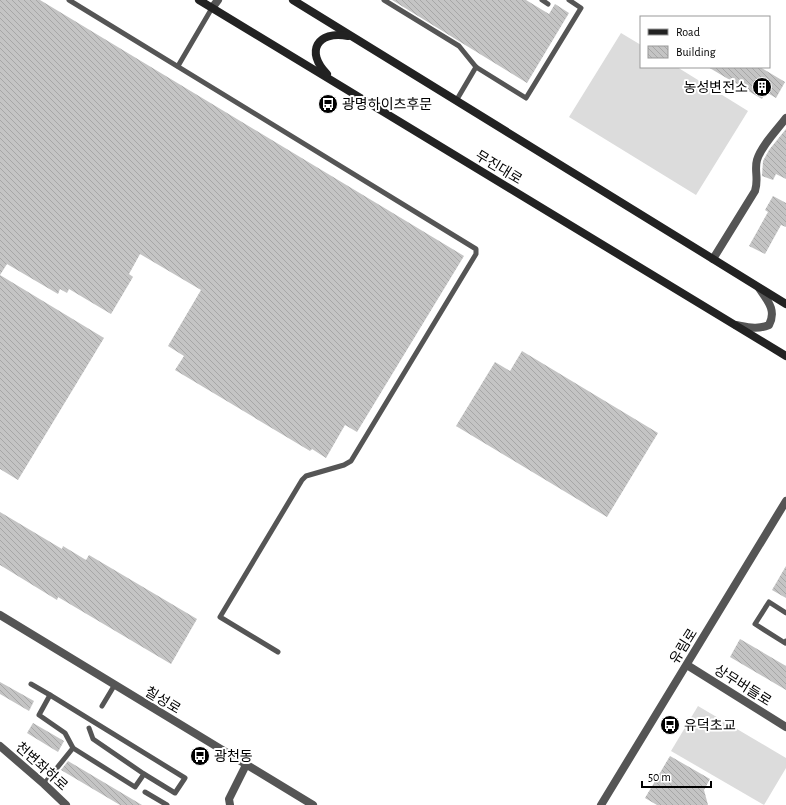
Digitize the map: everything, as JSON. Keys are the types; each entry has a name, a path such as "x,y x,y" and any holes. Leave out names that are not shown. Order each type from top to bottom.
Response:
{"main road":[{"name":"무진대로","path":"199,0 786,356"},
{"path":"293,0 786,304"},
{"path":"332,80 316,58 315,50 318,44 330,35 355,38"}],"street":[{"path":"212,8 218,0"},
{"path":"713,259 755,191 758,183 757,161 761,151 786,118"},
{"path":"735,325 754,328 765,327 769,324 773,315 770,305 759,288"},
{"name":"유림로","path":"601,805 786,501"},
{"name":"칠성로","path":"0,615 114,686 313,805"},
{"name":"상무버들로","path":"687,665 786,727"},
{"name":"천변좌하로","path":"0,746 66,805"},
{"path":"230,805 229,799 246,765"}],"lane":[{"path":"69,0 476,249 476,254 351,461 344,465 306,476 302,480 220,617 278,652"},
{"path":"384,0 459,46 476,67 526,98 582,8 569,0"},
{"path":"542,0 548,4"},
{"path":"178,66 212,8"},
{"path":"456,101 476,67"},
{"path":"786,613 769,602 755,624 784,643 786,641"},
{"path":"31,684 185,778 175,793 93,739 89,728"},
{"path":"102,706 114,686"},
{"path":"50,695 38,715 65,733 73,748 135,787 144,774"},
{"path":"44,784 73,748"},
{"path":"145,792 167,805"}],"shaded area":[{"path":"621,33 640,44 640,68 679,68 748,111 696,195 569,117"},
{"path":"698,706 786,758 786,768 764,805 671,751"}],"building":[{"path":"0,0 40,0 464,256 357,432 345,425 326,458 312,449 310,451 175,370 184,356 168,346 201,290 140,254 129,274 133,277 111,314 69,289 67,293 60,289 58,294 7,264 0,275"},
{"path":"392,0 526,0 549,14 555,4 569,13 527,83"},
{"name":"농성변전소","path":"710,68 762,68 785,82 776,98 766,92 762,99"},
{"path":"786,129 786,179 776,174 773,180 762,176 763,161 769,150"},
{"path":"773,196 786,203 786,227 781,225 765,254 749,246 768,212 765,210"},
{"path":"0,275 104,338 18,480 0,469"},
{"path":"522,351 658,433 607,517 456,426 495,362 510,371"},
{"path":"0,512 62,549 63,546 86,560 89,555 197,619 171,664 58,597 57,600 0,565"},
{"path":"786,566 786,598 772,590"},
{"path":"740,639 786,666 786,690 730,657"},
{"path":"0,682 34,701 29,711 0,694"},
{"path":"33,723 64,741 58,752 27,733"},
{"path":"670,756 710,779 704,790 708,805 657,805 645,798"},
{"path":"68,761 142,805 120,805 61,770"}],"place":[{"name":"농성변전소","path":"762,87"},
{"name":"광명하이츠후문","path":"328,104"},
{"name":"유덕초교","path":"670,725"},
{"name":"광천동","path":"200,756"}]}
